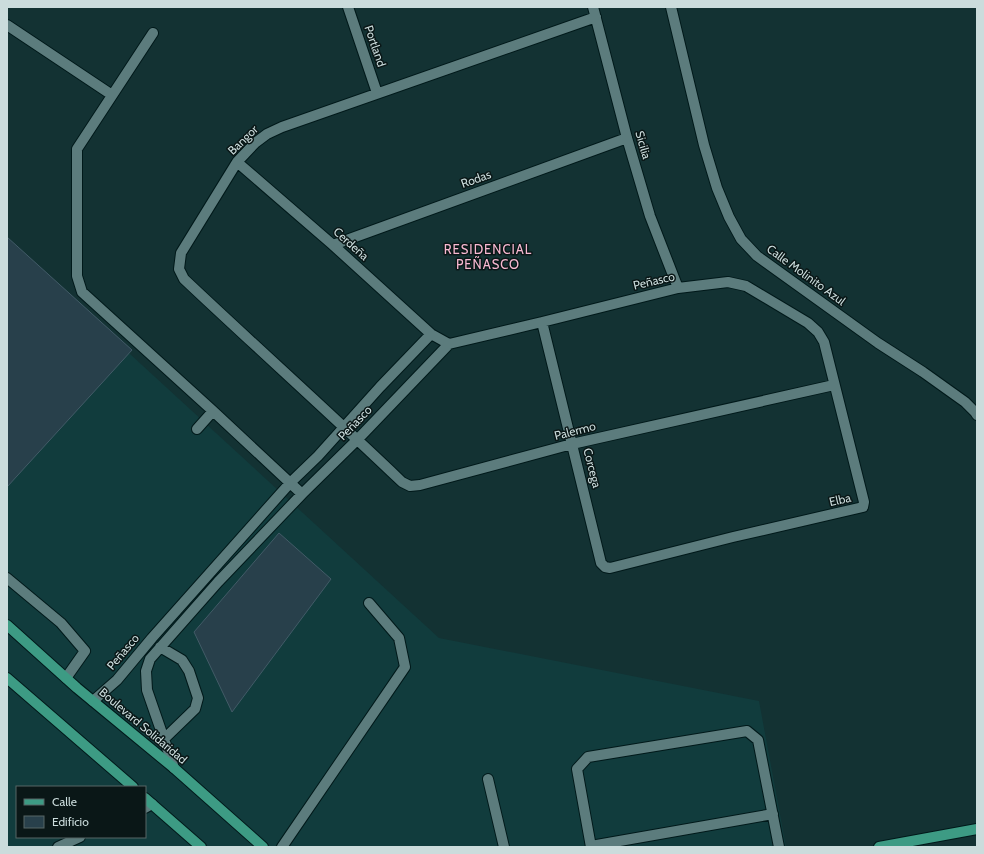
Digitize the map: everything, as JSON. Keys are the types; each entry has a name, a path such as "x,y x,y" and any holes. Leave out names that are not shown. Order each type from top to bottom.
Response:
{"main road":[{"name":"Boulevard Solidaridad","path":"7,625 66,678 174,768 263,847"},
{"path":"7,678 132,786"},
{"path":"147,803 201,847"},
{"path":"879,847 977,830"}],"street":[{"name":"Portland","path":"348,7 377,93"},
{"name":"Calle Molinito Azul","path":"671,7 704,145 717,188 729,217 741,239 756,256 872,339 923,372 965,402 977,415"},
{"name":"Bangor","path":"344,426 245,337 184,279 179,269 181,254 237,162 255,143 267,134 282,127 594,12"},
{"name":"Sicilia","path":"594,12 627,138 650,216 678,288"},
{"path":"7,25 112,95"},
{"path":"153,33 78,149 77,276 82,292 302,494"},
{"name":"Rodas","path":"333,244 627,138"},
{"name":"Cerdeña","path":"237,162 333,244 431,334 449,344"},
{"name":"Peñasco","path":"174,768 147,690 146,671 150,659 218,582 449,344 678,288 728,282 746,286"},
{"name":"Elba","path":"610,568 863,507 864,502 824,342 818,332 808,323 746,286"},
{"name":"Corcega","path":"542,322 601,563 605,567 610,568"},
{"name":"Peñasco","path":"93,701 117,680 290,483 318,456 380,387 431,334"},
{"name":"Palermo","path":"344,426 402,482 410,486 420,485 572,444 834,385"},
{"path":"197,429 213,411"},
{"path":"209,574 218,582"},
{"path":"7,578 61,623 85,651 66,678"},
{"path":"282,847 405,667 399,638 369,603"},
{"path":"160,647 182,660 189,671 198,698 195,708 164,739"},
{"path":"141,652 150,659"},
{"path":"772,814 591,846 577,769 588,757 747,731 758,740 779,847"},
{"path":"488,779 504,847"},
{"path":"58,847 78,838"}],"shaded area":[{"path":"7,241 439,638 759,701 786,847 7,847"}],"building":[{"path":"7,237 132,350 7,487"},
{"path":"279,533 331,579 232,712 194,632"}],"district":[{"name":"RESIDENCIAL PEÑASCO","path":"488,256"}]}
